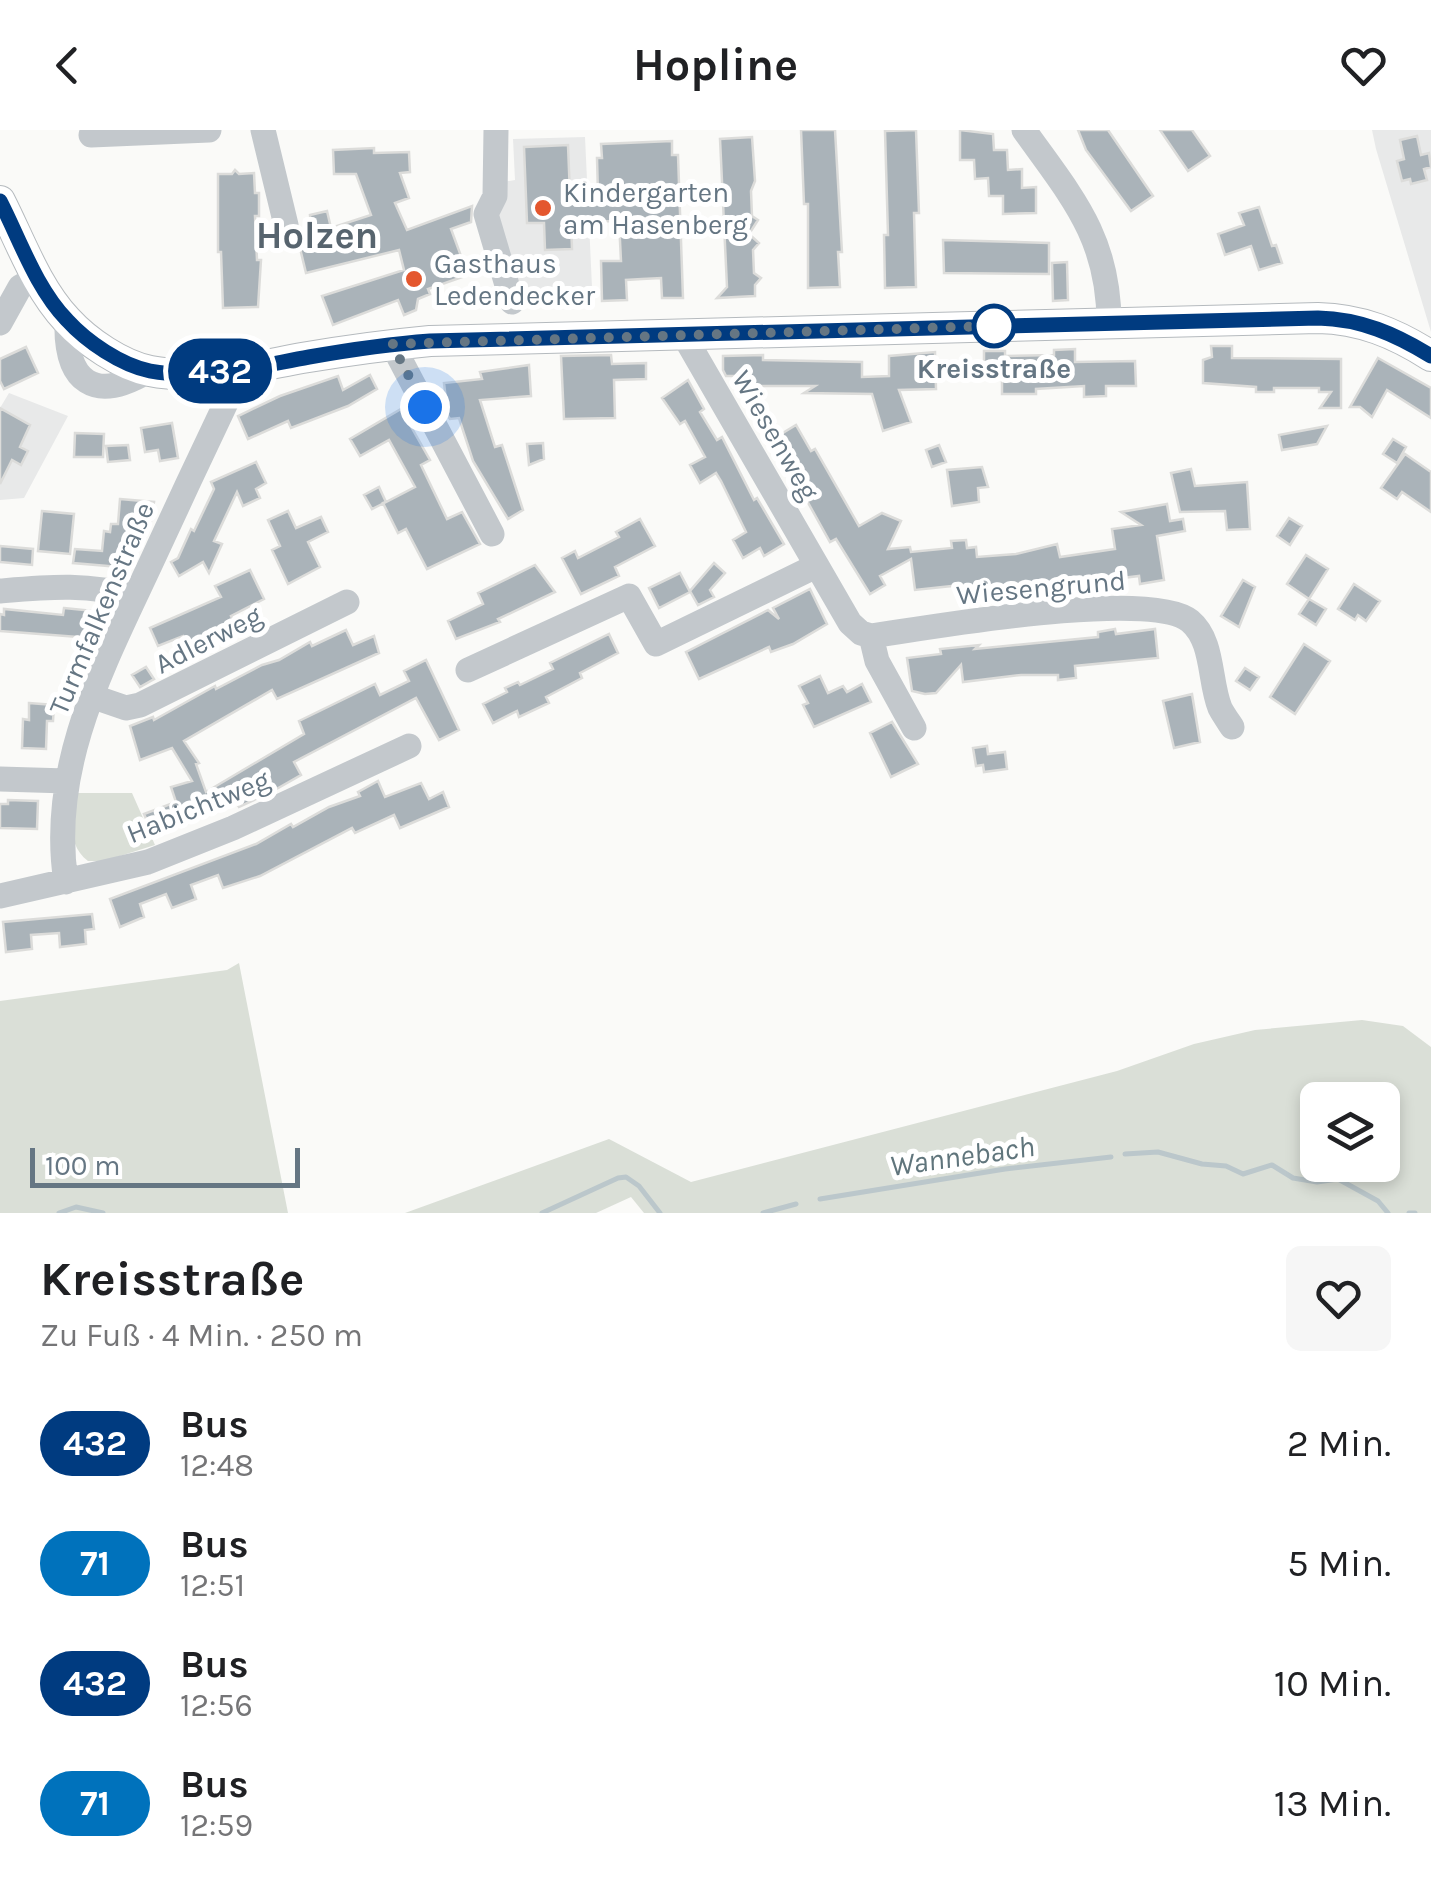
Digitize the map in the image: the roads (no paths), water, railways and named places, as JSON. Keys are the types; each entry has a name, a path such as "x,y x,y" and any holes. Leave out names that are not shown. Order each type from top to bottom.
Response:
{"main road":[{"path":"0,200 38,277 67,321 108,352 148,371 198,374 392,344 1339,318 1385,330 1431,356"}],"street":[{"path":"91,135 209,130"},
{"path":"263,130 286,225"},
{"path":"496,130 494,196 486,214 512,302"},
{"path":"1024,130 1066,184 1104,261 1109,288 1108,323"},
{"path":"0,323 20,287 38,277"},
{"name":"Wiesenweg","path":"683,334 816,566"},
{"path":"392,344 492,534"},
{"name":"Turmfalkenstraße","path":"66,882 60,833 66,781 91,696 242,369"},
{"path":"468,670 629,596 656,644 816,566 850,623 860,633 871,636 878,661 914,728"},
{"path":"0,591 75,585 135,597"},
{"name":"Adlerweg","path":"91,696 126,708 140,705 348,602"},
{"name":"Wiesengrund","path":"871,636 1066,611 1175,612 1199,631 1220,708 1232,727"},
{"name":"Habichtweg","path":"0,896 148,862 233,828 409,746"},
{"path":"0,780 66,781"}],"waterway":[{"name":"Wannebach","path":"1125,1154 1158,1152 1226,1166 1243,1174 1272,1165 1293,1178 1317,1182 1338,1179 1378,1201 1388,1213"},
{"name":"Wannebach","path":"820,1199 1005,1169 1111,1157"},
{"name":"Wannebach","path":"542,1213 626,1177 639,1186 660,1213"},
{"name":"Wannebach","path":"763,1213 796,1204"},
{"name":"Wannebach","path":"59,1213 76,1207 103,1213"},
{"name":"Wannebach","path":"1409,1213 1415,1213"}],"place":[{"name":"Kindergarten am Hasenberg","path":"543,208"},
{"name":"Gasthaus Ledendecker","path":"414,279"},
{"name":"Kreisstraße","path":"994,326"}],"district":[{"name":"Holzen","path":"317,235"}]}
